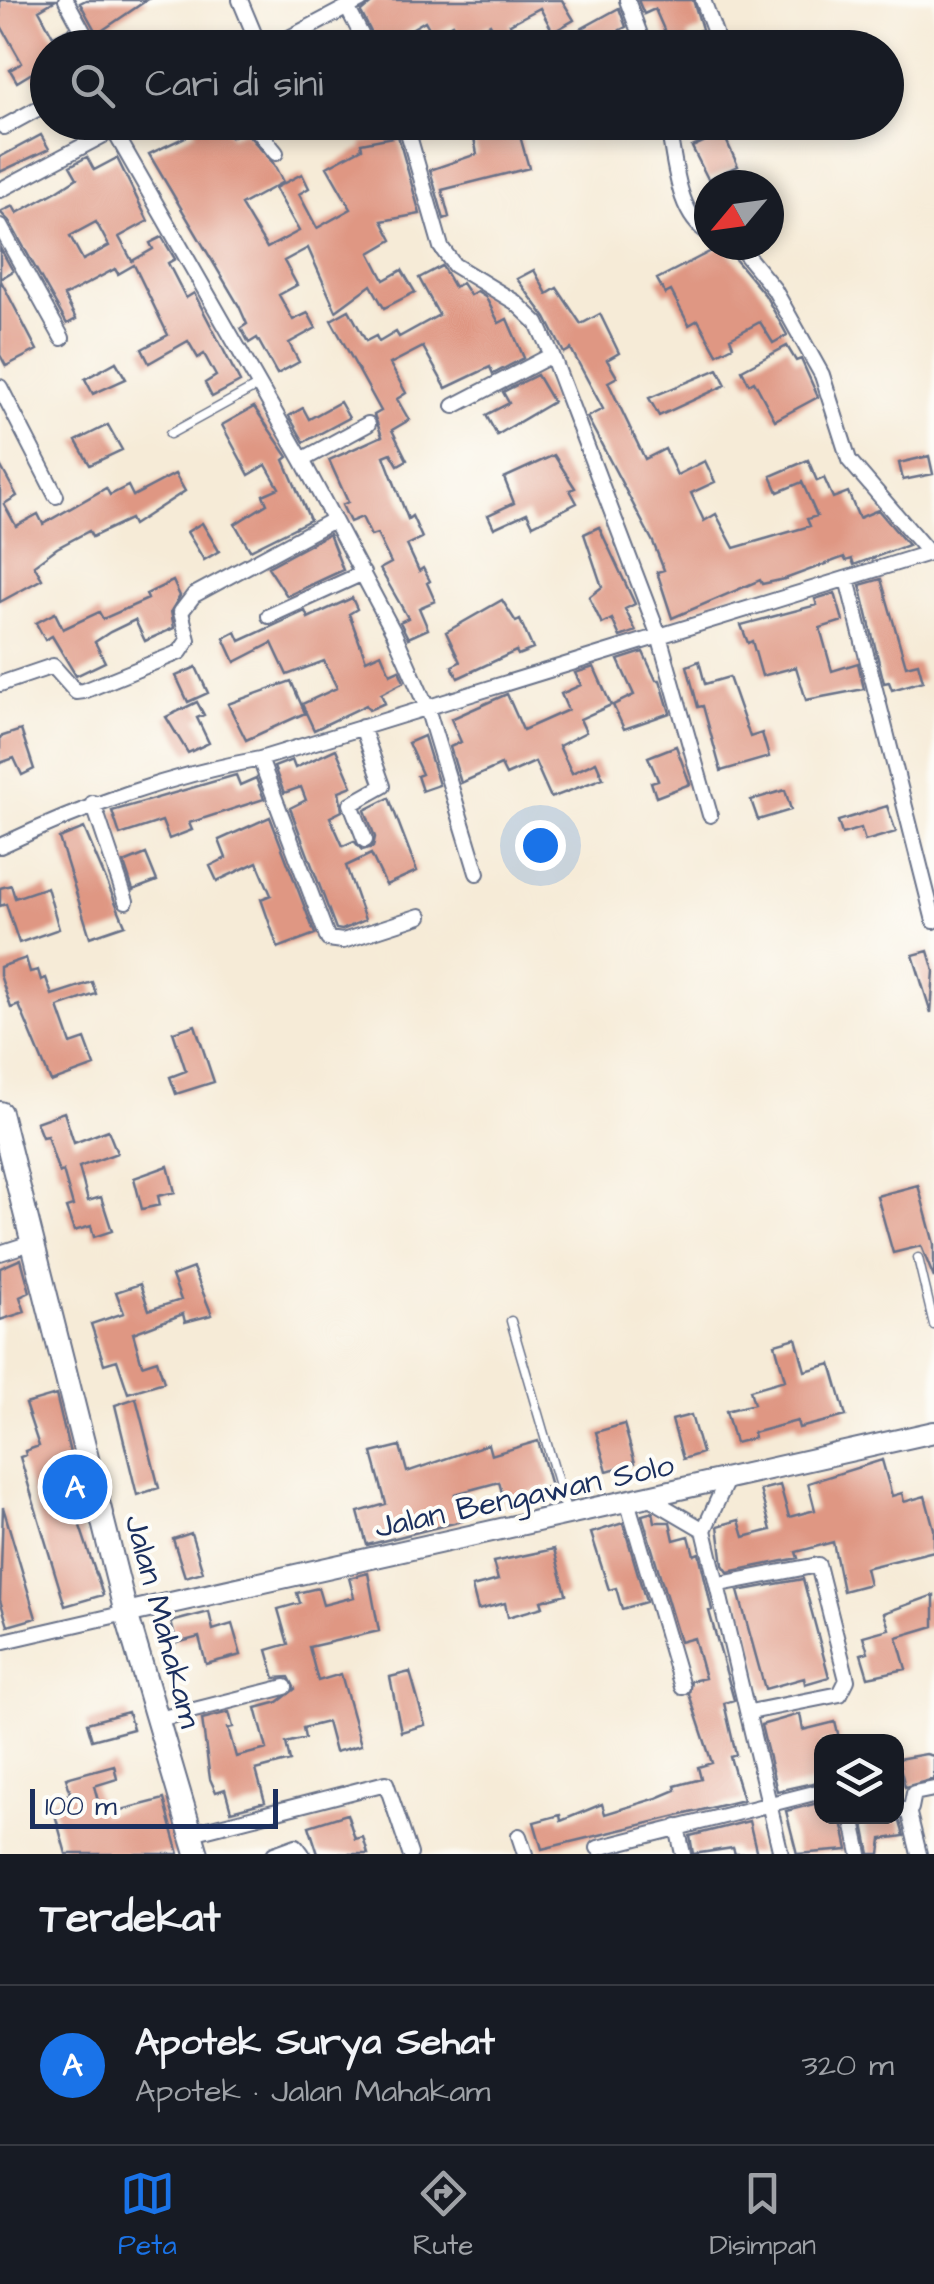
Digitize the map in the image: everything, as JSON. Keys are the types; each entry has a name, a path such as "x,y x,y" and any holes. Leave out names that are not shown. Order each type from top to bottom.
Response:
{"main road":[{"name":"Jalan Mahakam","path":"0,1114 126,1614 194,1844"},
{"name":"Jalan Bengawan Solo","path":"126,1614 726,1482 934,1432"}],"street":[{"path":"66,0 82,30"},
{"path":"240,0 252,30"},
{"path":"627,0 638,30"},
{"path":"703,0 715,30"},
{"path":"304,30 354,4 362,30"},
{"path":"4,127 30,113"},
{"path":"0,190 94,140"},
{"path":"128,140 362,572 427,708 476,873"},
{"path":"266,140 276,153"},
{"path":"416,140 441,248 454,265 515,302 537,322 552,355 659,636 710,815"},
{"path":"672,140 694,203"},
{"path":"0,226 62,338"},
{"path":"0,846 93,803 203,770 260,759 930,553 848,460 822,375 774,289 750,260"},
{"path":"454,406 552,355"},
{"path":"0,387 56,496"},
{"path":"302,460 368,424"},
{"path":"0,684 53,666 76,692 180,652 188,640 182,612 194,596 333,520"},
{"path":"269,616 362,572"},
{"path":"847,579 934,921"},
{"path":"362,727 383,786 352,804 365,840"},
{"path":"260,759 328,939 344,940 420,916"},
{"path":"93,803 126,901"},
{"path":"0,1254 34,1242"},
{"path":"726,1482 704,1530 720,1584 781,1854"},
{"path":"652,1498 704,1530"},
{"path":"628,1504 682,1687"},
{"path":"720,1584 818,1564 847,1680 840,1694 750,1712"},
{"path":"0,1642 126,1614"},
{"path":"155,1720 284,1687"},
{"path":"194,1844 386,1784 410,1854"},
{"path":"904,1808 914,1793 934,1788"},
{"path":"598,1848 636,1846 677,1827 814,1793"},
{"path":"904,1816 921,1854 934,1852"},
{"path":"854,1824 860,1854"},
{"path":"677,1827 684,1854"},
{"path":"519,1836 525,1854"},
{"path":"274,1854 297,1846 302,1854"}],"lane":[{"path":"170,434 259,385"},
{"path":"918,1258 934,1325"},
{"path":"511,1321 568,1517"}],"building":[{"path":"0,0 56,0 39,10 50,30 30,30 30,74 17,82 10,70 22,63 0,24"},
{"path":"147,0 103,30 95,30 80,3"},
{"path":"375,0 562,0 574,20 552,30 540,8 510,24 513,30 493,30 490,24 480,30 456,30 453,24 442,30 430,30 425,21 410,30 370,30 361,12"},
{"path":"638,0 693,0 702,29 664,30 655,9 644,14"},
{"path":"619,8 626,27 620,30 579,30"},
{"path":"32,140 44,140 49,149 0,172 0,157"},
{"path":"179,140 253,140 283,182 241,205 267,248 299,231 275,188 302,174 309,188 299,194 317,228 351,209 327,167 362,148 361,143 399,140 420,214 382,221 392,240 370,253 384,280 402,270 415,292 384,308 371,285 336,311 308,248 284,261 297,285 279,295 293,320 308,313 316,328 289,343 299,362 277,374 257,338 249,343 241,328 247,324 239,306 149,154"},
{"path":"474,140 521,140 529,168 442,190 449,217 444,219 430,170 477,154"},
{"path":"708,140 726,140 738,166 704,170 692,147"},
{"path":"87,157 94,170 117,158 148,221 119,237 132,261 153,249 150,243 162,237 175,259 168,263 186,298 194,293 240,382 212,397 205,383 216,376 204,354 198,358 188,341 149,363 142,349 168,335 134,265 118,274 115,269 64,296 76,319 67,324 9,221 0,212 13,206 17,213 77,178 70,166","holes":["96,222 109,246 83,260 70,236"]},
{"path":"0,248 13,271 0,279"},
{"path":"694,260 736,260 765,295 787,335 773,343 760,322 730,338 733,346 717,354 698,320 689,325 671,291 665,294 657,279"},
{"path":"442,266 454,287 462,283 470,295 477,291 485,296 499,323 507,319 524,358 493,374 490,367 446,388 423,347 390,364 406,393 397,399 409,420 392,430 407,460 398,465 391,453 384,456 408,519 412,516 422,538 407,545 419,571 423,568 430,581 427,583 435,601 419,608 428,629 408,638 400,622 408,618 380,569 391,563 377,534 371,536 362,517 350,522 342,505 348,502 329,460 382,436 374,415 381,411 331,320 349,310 366,341 376,336 379,342 396,332 399,337 439,315 419,278"},
{"path":"534,270 547,294 557,288 581,324 600,314 619,353 607,360 617,377 608,382 645,459 665,449 677,475 705,461 715,482 691,493 704,521 716,514 734,548 810,526 807,519 817,516 802,482 778,492 771,476 808,460 817,481 824,478 833,498 848,492 859,518 878,510 908,545 854,565 852,559 846,561 844,557 785,579 762,584 760,580 672,618 657,572 664,570 653,542 587,417 603,409 571,349 564,353 546,318 517,279"},
{"path":"0,279 37,350 6,366 0,355"},
{"path":"787,346 796,361 801,359 818,397 775,420 754,381 749,384 742,370"},
{"path":"116,362 126,379 93,394 85,379"},
{"path":"718,369 726,385 659,416 649,398"},
{"path":"537,375 553,402 497,435 486,415 509,403 503,392"},
{"path":"340,402 349,418 304,442 289,416 303,408 309,419"},
{"path":"254,407 288,457 284,460 310,520 250,550 235,524 267,504 263,495 279,488 266,465 249,475 222,425"},
{"path":"108,425 122,450 90,465 76,441"},
{"path":"554,455 575,488 570,490 577,503 533,525 527,513 494,528 488,515 514,503 504,478"},
{"path":"929,456 933,474 903,480 899,463"},
{"path":"0,465 17,496 4,504 16,526 38,514 43,524 106,488 110,495 128,486 133,496 175,474 185,491 133,525 130,519 92,537 89,531 57,548 34,565 42,579 0,602"},
{"path":"202,523 219,551 204,560 187,532"},
{"path":"599,527 635,604 625,609 636,631 620,637 612,619 602,624 589,597 602,587 584,534"},
{"path":"329,534 343,570 287,596 268,567"},
{"path":"881,579 906,666 918,663 923,681 892,690 889,682 884,683 860,585"},
{"path":"173,581 180,596 171,611 174,628 145,641 135,620 110,632 95,642 105,662 76,676 52,636 45,640 36,623 55,613 63,629 99,612 103,619 148,599 146,594"},
{"path":"835,593 843,621 820,628 832,671 858,663 864,689 806,700 796,667 762,676 752,641 748,643 741,625 817,605 815,599"},
{"path":"352,598 357,609 349,614 366,660 381,653 390,674 399,670 404,682 381,694 385,703 369,710 366,705 314,730 302,704 337,688 324,661 287,675 272,643 235,662 224,638 236,632 240,641 305,611 308,618"},
{"path":"502,600 516,622 520,620 533,649 518,655 516,651 458,678 452,666 460,662 446,632"},
{"path":"643,652 656,680 660,680 670,713 624,729 613,705 634,695 618,660"},
{"path":"699,661 705,684 729,677 750,737 762,733 769,757 721,771 687,666"},
{"path":"196,667 208,693 188,702 176,676"},
{"path":"594,667 611,705 580,719 586,732 559,746 572,773 596,762 603,778 551,798 535,762 506,775 501,765 461,783 450,747 461,742 451,719 507,694 523,730 568,710 561,694 581,685 575,673"},
{"path":"291,681 305,713 246,740 228,704"},
{"path":"197,702 204,715 197,718 209,743 188,753 166,717"},
{"path":"21,730 34,769 22,775 14,758 0,763 0,737"},
{"path":"424,736 439,785 422,791 417,776 422,774 408,743"},
{"path":"676,746 690,784 656,797 651,782 658,780 648,757"},
{"path":"336,749 352,786 339,791 342,811 330,817 343,846 354,841 362,850 373,847 375,837 365,810 389,798 417,871 386,885 371,854 346,866 365,920 342,930 336,929 290,808 306,800 301,787 284,793 274,767 292,760 295,768"},
{"path":"236,775 240,785 256,778 264,799 189,823 192,830 169,839 162,821 120,835 112,811"},
{"path":"785,790 791,810 758,820 751,800"},
{"path":"887,806 896,832 865,841 861,828 842,834 838,821"},
{"path":"270,817 315,934 278,948 261,899 271,895 257,862 217,881 210,866 226,858 219,840"},
{"path":"84,828 125,925 90,937 59,838"},
{"path":"146,854 157,881 133,890 124,863"},
{"path":"11,885 15,898 47,887 59,929 19,943 6,904 0,906 0,888"},
{"path":"928,951 934,971 931,1013 913,955"},
{"path":"26,958 30,972 38,970 41,980 46,978 52,995 92,982 96,994 58,1007 71,1044 85,1039 95,1066 51,1082 19,1005 11,1008 0,975 0,967"},
{"path":"195,1025 214,1082 176,1094 170,1077 186,1071 173,1032"},
{"path":"64,1112 74,1143 108,1130 117,1153 79,1167 88,1201 101,1197 112,1231 94,1237 91,1226 74,1231 66,1208 73,1206 63,1171 59,1173 47,1136 42,1137 36,1122"},
{"path":"168,1166 175,1192 158,1196 160,1205 142,1209 134,1178"},
{"path":"918,1185 934,1244 934,1278 921,1246 893,1253 877,1196"},
{"path":"21,1259 30,1292 20,1297 25,1312 0,1320 0,1268"},
{"path":"193,1268 212,1315 185,1322 183,1314 133,1333 142,1365 157,1360 164,1382 128,1393 117,1360 104,1364 91,1324 124,1313 116,1292 140,1284 149,1310 181,1300 172,1276"},
{"path":"796,1338 805,1371 831,1364 846,1416 799,1428 797,1421 753,1433 754,1438 735,1443 726,1411 754,1404 750,1390 785,1380 775,1344"},
{"path":"56,1395 81,1499 72,1502 103,1595 65,1606 20,1457 39,1446 25,1404"},
{"path":"136,1398 159,1488 137,1495 115,1405"},
{"path":"691,1415 702,1453 683,1459 672,1420"},
{"path":"624,1424 635,1463 607,1471 596,1432"},
{"path":"538,1441 551,1486 504,1500 499,1482 455,1494 462,1521 367,1545 358,1512 386,1504 372,1453 400,1446 407,1472 488,1444 491,1455"},
{"path":"882,1460 892,1496 902,1493 904,1502 925,1496 934,1529 934,1551 865,1568 869,1584 843,1591 833,1542 796,1552 798,1558 728,1572 723,1565 718,1526 739,1520 744,1537 771,1530 760,1490 780,1485 789,1517 815,1510 808,1483"},
{"path":"3,1507 36,1618 8,1626 0,1600"},
{"path":"653,1512 655,1522 670,1522 674,1540 689,1536 694,1555 699,1553 712,1610 709,1611 734,1700 724,1703 736,1755 730,1757 743,1800 542,1849 534,1822 560,1815 561,1821 602,1804 605,1814 657,1798 676,1790 675,1786 701,1779 698,1767 712,1763 689,1694 691,1681 705,1678 694,1638 680,1642 642,1515"},
{"path":"623,1523 646,1602 622,1609 616,1588 609,1590 591,1533"},
{"path":"191,1533 203,1572 185,1577 173,1539"},
{"path":"554,1549 566,1594 541,1601 543,1607 508,1617 505,1603 478,1610 472,1587 498,1580 493,1562"},
{"path":"368,1573 379,1631 309,1647 318,1681 341,1674 361,1745 335,1752 327,1722 303,1728 305,1738 286,1743 290,1761 256,1770 265,1802 231,1811 225,1789 216,1792 210,1779 202,1719 229,1712 233,1727 228,1728 236,1757 267,1749 256,1708 278,1702 295,1689 289,1677 275,1678 267,1650 288,1644 278,1609 300,1603 297,1593 318,1588 323,1605 354,1597 349,1578"},
{"path":"803,1579 829,1677 805,1684 804,1678 765,1689 738,1591"},
{"path":"934,1595 934,1626 897,1637 906,1669 868,1677 861,1654 868,1652 863,1636 889,1629 884,1613"},
{"path":"209,1612 213,1630 232,1624 241,1655 206,1664 199,1637 177,1643 171,1622"},
{"path":"410,1672 425,1725 401,1732 390,1677"},
{"path":"128,1712 133,1729 92,1740 87,1723"},
{"path":"800,1714 803,1730 835,1722 838,1734 814,1734 814,1783 777,1791 761,1725"},
{"path":"934,1756 934,1779 905,1787 904,1758"},
{"path":"114,1765 117,1779 94,1786 102,1815 164,1799 179,1854 66,1854 51,1800 71,1794 66,1778"},
{"path":"814,1804 814,1824 843,1824 848,1850 797,1854 786,1811"},
{"path":"347,1814 355,1839 363,1837 368,1854 318,1854 309,1826"},
{"path":"749,1821 757,1854 735,1854 733,1848 693,1854 690,1836"},
{"path":"864,1824 901,1824 904,1836 882,1839 880,1854 870,1854"}],"place":[{"name":"Apotek Surya Sehat","path":"75,1487"}]}
